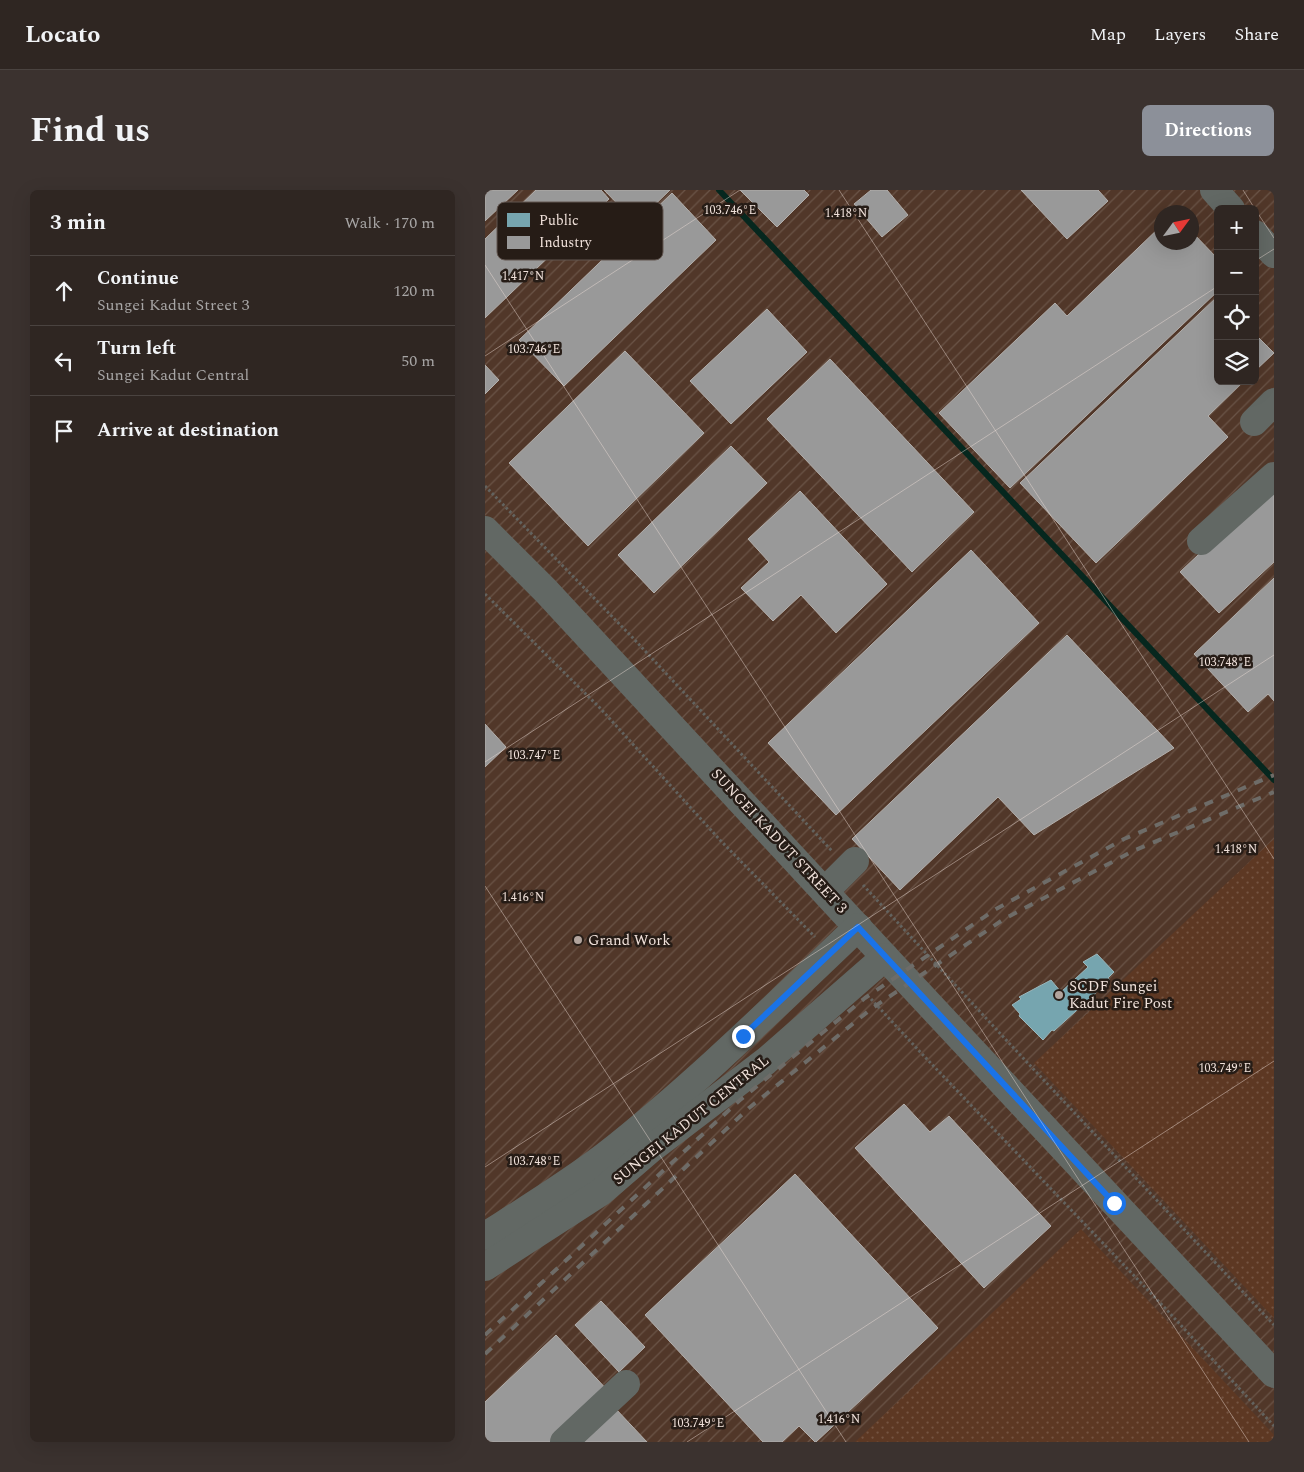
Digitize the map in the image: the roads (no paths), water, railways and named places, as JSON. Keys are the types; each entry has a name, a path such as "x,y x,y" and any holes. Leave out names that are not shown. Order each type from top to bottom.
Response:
{"street":[{"path":"1214,190 1227,205"},
{"path":"1259,238 1274,254"},
{"path":"1254,422 1274,402"},
{"path":"1201,540 1274,476"},
{"name":"SUNGEI KADUT STREET 3","path":"485,530 547,591 1274,1374"},
{"path":"825,891 851,864"},
{"name":"SUNGEI KADUT CENTRAL","path":"485,1236 553,1194 643,1125 743,1036 858,927"},
{"name":"SUNGEI KADUT CENTRAL","path":"485,1267 601,1192 652,1148 766,1061 885,957"},
{"path":"564,1442 626,1384"}],"waterway":[{"path":"719,190 1274,780"}],"railway":[{"path":"485,1335 740,1100 865,998 996,909 1124,839 1274,775"},
{"path":"485,1354 749,1108 871,1009 1004,919 1133,851 1274,792"}],"place":[{"name":"Grand Work","path":"578,940"},
{"name":"SCDF Sungei Kadut Fire Post","path":"1059,995"}]}
